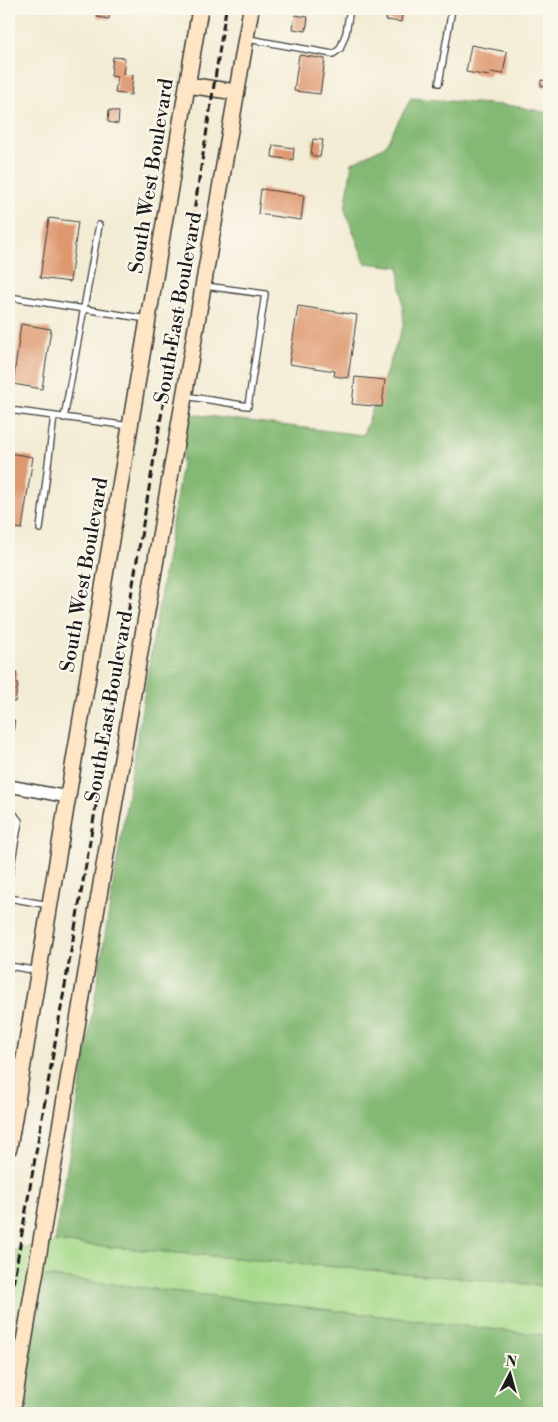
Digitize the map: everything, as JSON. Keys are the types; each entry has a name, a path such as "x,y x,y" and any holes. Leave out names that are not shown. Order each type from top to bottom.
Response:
{"main road":[{"name":"South West Boulevard","path":"9,1148 16,1087 39,970 200,9"},
{"name":"South East Boulevard","path":"12,1413 251,9"},
{"path":"187,85 236,92"}],"street":[{"path":"9,786 68,797"}],"lane":[{"path":"246,38 332,54 340,49 346,32 350,9"},
{"path":"440,83 452,9"},
{"path":"64,418 99,224"},
{"path":"184,396 248,406 265,294 203,285"},
{"path":"9,297 148,319"},
{"path":"9,410 130,426"},
{"path":"40,529 54,416"},
{"path":"9,737 11,722"},
{"path":"9,812 13,813 19,821 9,877"},
{"path":"9,898 50,905"},
{"path":"9,966 39,970"}],"green space":[{"path":"411,98 514,106 549,113 549,1286 55,1242 190,414 363,435 404,324 399,267 365,263 345,210 352,163 385,146"},
{"path":"55,1242 549,1286 549,1336 45,1276 21,1413 9,1413 9,1288 15,1250"},
{"path":"45,1276 549,1336 549,1413 21,1413"}],"building":[{"path":"98,9 110,9 109,19 97,17"},
{"path":"388,9 403,9 401,22 386,20"},
{"path":"295,15 308,17 306,31 293,29"},
{"path":"471,45 507,52 503,74 490,72 489,76 466,72"},
{"path":"299,55 325,59 320,94 294,91"},
{"path":"113,57 125,58 123,74 133,75 131,95 115,93 117,77 111,76"},
{"path":"541,80 549,81 549,87 541,86"},
{"path":"109,110 119,112 118,124 108,122"},
{"path":"313,139 323,140 320,157 311,155"},
{"path":"273,145 294,148 293,160 272,157"},
{"path":"261,189 304,195 301,220 258,214"},
{"path":"49,218 78,222 70,282 40,278"},
{"path":"298,306 357,315 348,378 334,376 335,371 289,364"},
{"path":"21,324 51,329 42,389 13,384"},
{"path":"355,377 385,380 382,407 352,404"},
{"path":"9,453 33,457 22,529 9,527"},
{"path":"9,671 17,672 15,683 18,683 15,702 9,701"},
{"path":"9,822 13,822 10,841 9,841"}],"railway":[{"path":"9,1308 171,357 226,9"}]}
